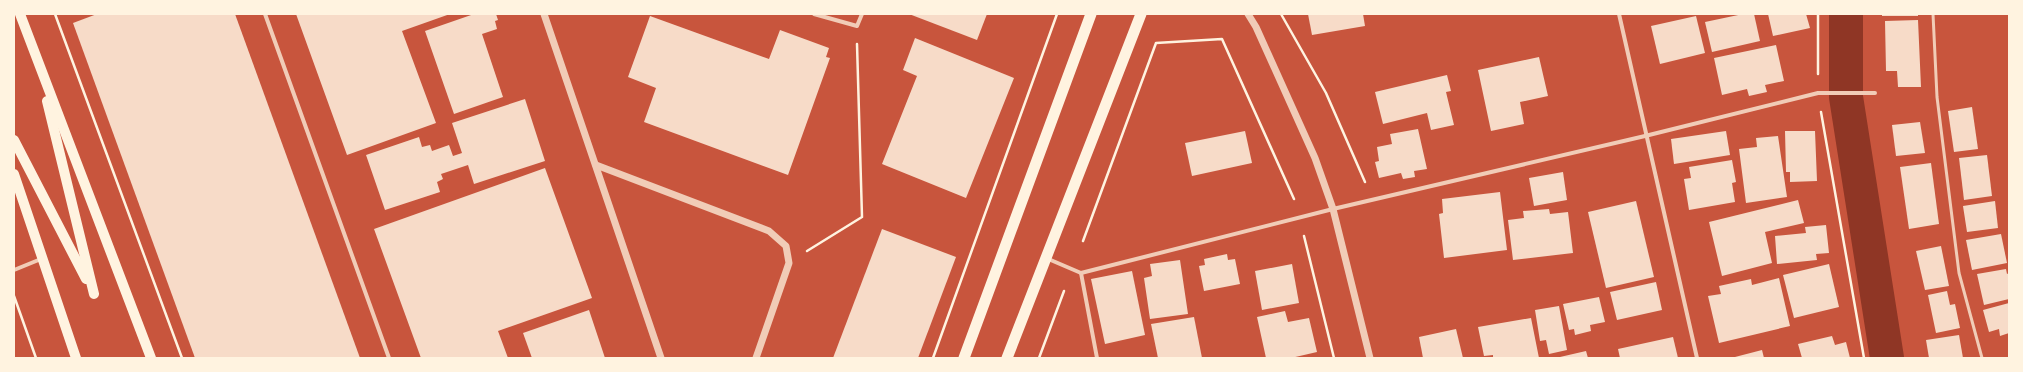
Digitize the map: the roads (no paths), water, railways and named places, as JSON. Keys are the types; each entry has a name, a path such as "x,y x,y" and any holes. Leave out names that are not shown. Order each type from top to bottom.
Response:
{"highway":[{"path":"964,358 1091,14"},
{"path":"1007,358 1141,14"}],"main road":[{"path":"20,14 151,358"},
{"path":"14,140 94,294 37,60"},
{"path":"14,174 76,358"}],"street":[{"path":"265,14 389,358"},
{"path":"544,14 661,358"},
{"path":"814,14 857,26 862,14"},
{"path":"1248,14 1256,27 1290,98 1315,158 1333,209 1370,358"},
{"path":"1619,14 1697,358"},
{"path":"1046,258 1081,273 1333,209 1646,136 1818,93 1875,93"},
{"path":"596,165 769,231 786,246 788,263 756,358"},
{"path":"14,270 42,258"},
{"path":"1081,273 1097,358"}],"lane":[{"path":"1933,14 1937,97 1959,273 1982,358"}],"waterway":[{"path":"1846,14 1846,97 1887,358"}]}
